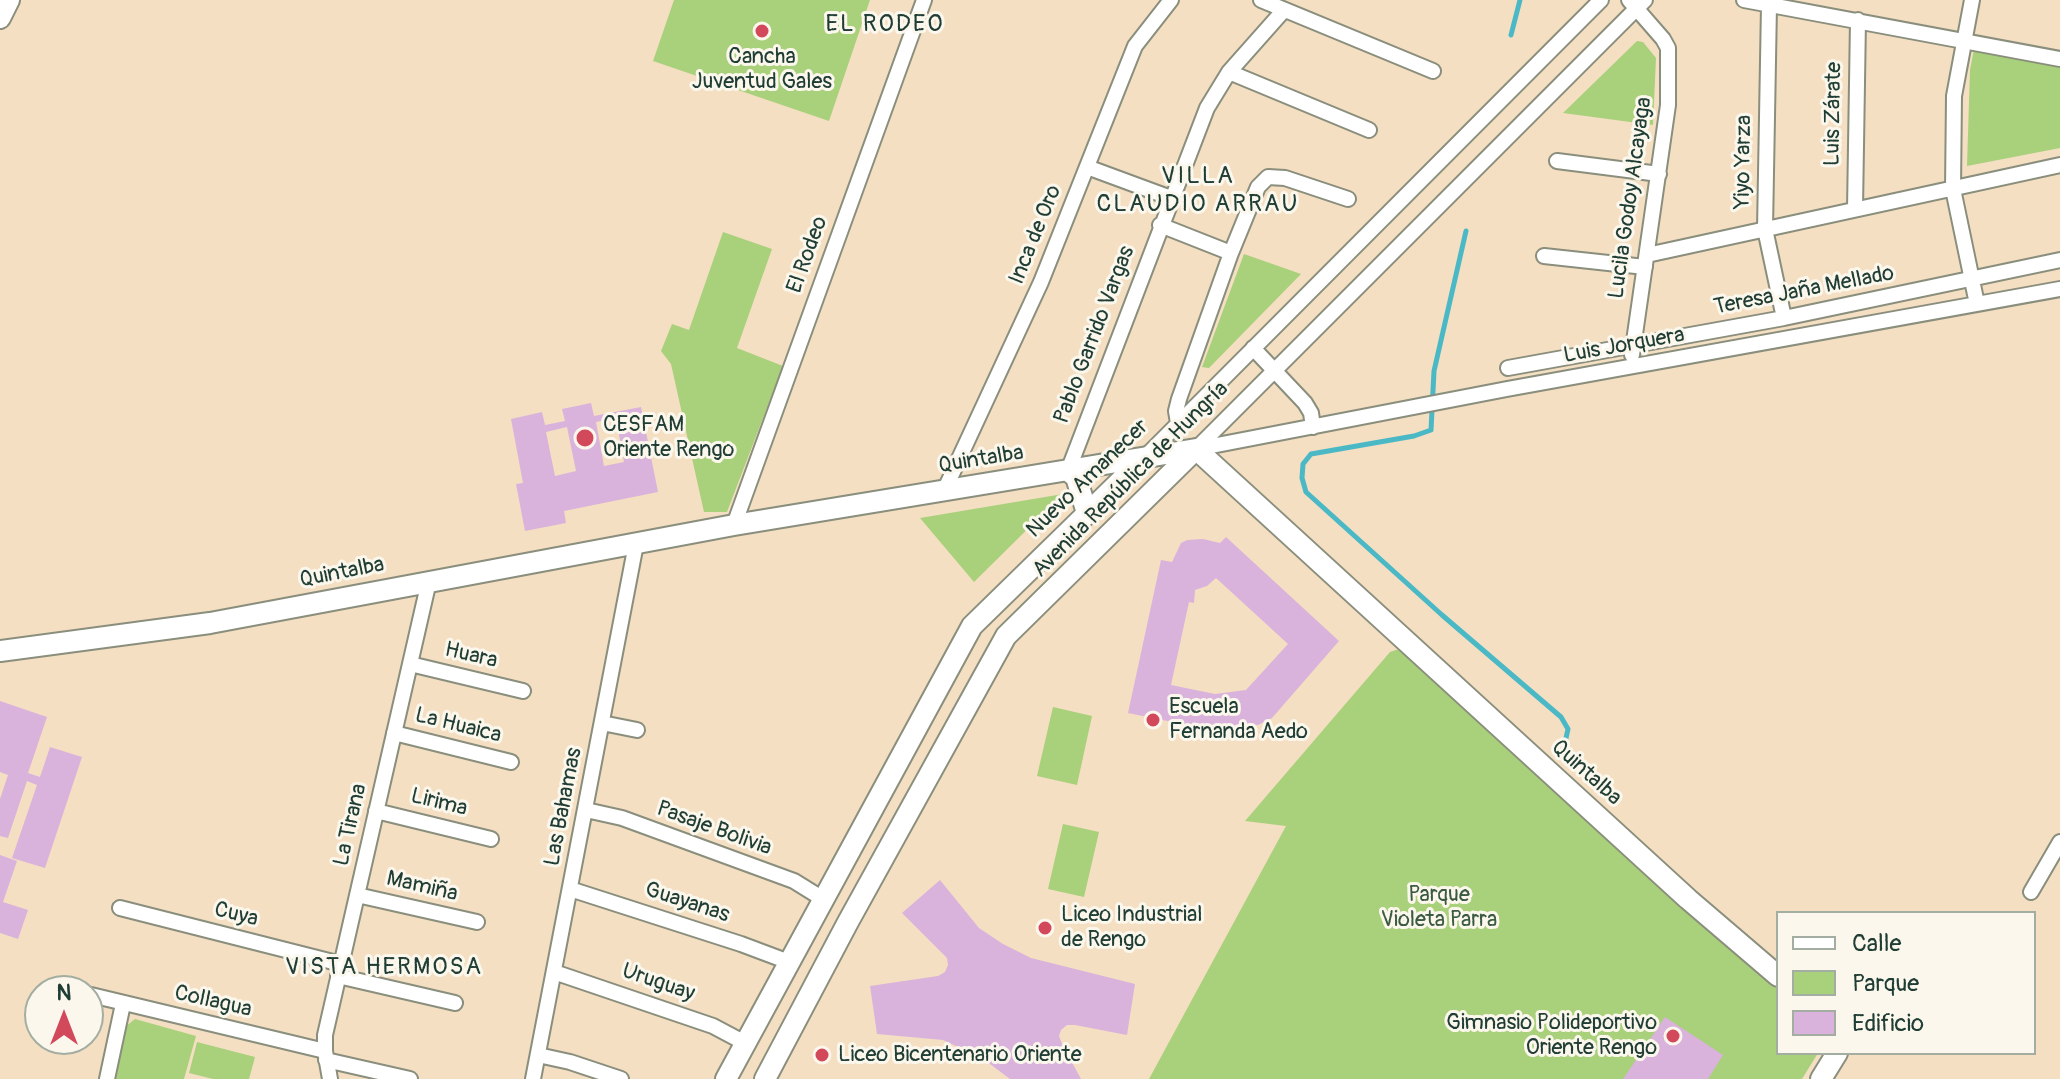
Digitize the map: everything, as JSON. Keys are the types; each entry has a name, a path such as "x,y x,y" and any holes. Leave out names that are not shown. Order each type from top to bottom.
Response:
{"street":[{"path":"0,18 9,0"},
{"name":"El Rodeo","path":"734,525 924,0"},
{"name":"Inca de Oro","path":"945,489 1041,282 1135,46 1171,0"},
{"path":"1261,0 1433,71"},
{"name":"Nuevo Amanecer","path":"726,1079 972,626 1601,0"},
{"path":"1744,0 2060,59"},
{"path":"1972,0 1954,96 1953,189 1977,304"},
{"name":"Lucila Godoy Alcayaga","path":"1632,367 1632,348 1668,105 1668,48 1637,3"},
{"name":"Avenida República de Hungría","path":"765,1079 1006,636 1275,370 1637,3"},
{"name":"Yiyo Yarza","path":"1769,5 1765,229 1784,318"},
{"name":"Pablo Garrido Vargas","path":"1068,471 1207,108 1229,72 1284,10"},
{"name":"Luis Zárate","path":"1855,209 1858,20"},
{"path":"1229,72 1369,130"},
{"path":"1557,161 1659,174"},
{"path":"1544,256 1646,261 1765,229 2060,165"},
{"path":"1087,167 1171,198"},
{"path":"1178,423 1176,411 1179,399 1258,187 1268,177 1285,178 1348,199"},
{"path":"1160,225 1231,253"},
{"name":"Teresa Jaña Mellado","path":"1508,368 1632,348 2060,260"},
{"name":"Luis Jorquera","path":"1196,449 2060,289"},
{"path":"1253,348 1305,403 1311,413 1313,427"},
{"name":"Quintalba","path":"0,651 210,623 734,525 1196,449 1688,899 1776,974"},
{"path":"1068,471 1076,477 1087,513"},
{"name":"Las Bahamas","path":"533,1079 636,544"},
{"name":"La Tirana","path":"330,1079 325,1035 429,581"},
{"name":"Huara","path":"410,664 523,691"},
{"path":"602,723 637,730"},
{"name":"La Huaica","path":"394,733 511,762"},
{"path":"912,739 941,752"},
{"name":"Pasaje Bolivia","path":"586,810 622,818 794,881 823,899"},
{"name":"Lirima","path":"376,811 491,839"},
{"path":"2031,892 2058,851"},
{"name":"Guayanas","path":"570,889 789,962"},
{"name":"Mamiña","path":"357,895 477,922"},
{"name":"Cuya","path":"120,908 455,1003"},
{"path":"789,962 819,978"},
{"name":"Uruguay","path":"554,972 713,1026 745,1043"},
{"name":"Collagua","path":"104,999 410,1079"},
{"path":"107,1079 123,1004"},
{"path":"538,1055 621,1079"},
{"path":"1821,1079 1836,1055"}],"green space":[{"name":"Cancha Juventud Gales","path":"674,0 870,0 829,121 653,61"},
{"path":"1637,41 1643,42 1656,58 1653,125 1563,113"},
{"path":"1974,49 2060,66 2060,148 1967,166 1970,70"},
{"path":"723,232 772,249 737,348 783,366 727,512 704,512 671,364 661,351 672,324 689,330"},
{"path":"1244,254 1301,274 1209,368 1202,367"},
{"path":"1063,494 974,582 920,518"},
{"name":"Parque Violeta Parra","path":"1402,648 1776,977 1776,1055 1817,1055 1802,1079 1149,1079 1286,826 1245,821 1390,652"},
{"path":"1053,707 1092,716 1077,785 1037,776"},
{"path":"1063,824 1099,832 1084,897 1048,889"},
{"path":"135,1019 196,1036 184,1079 114,1079 125,1027"},
{"path":"197,1042 255,1057 249,1079 213,1079 189,1073"}],"building":[{"path":"591,403 594,416 641,407 658,492 564,511 566,523 525,531 516,484 523,483 511,419 542,412 545,425 565,421 562,409","holes":["616,418 624,462 604,466 596,422","567,427 576,471 555,476 546,432"]},
{"path":"1226,537 1339,641 1272,718 1258,725 1212,730 1128,713 1161,560 1172,562 1181,543 1187,540 1203,539 1220,543","holes":["1216,578 1288,644 1246,690 1215,694 1171,685 1189,602 1194,603 1195,590 1207,586"]},
{"path":"0,701 47,717 28,773 40,777 50,747 82,757 45,868 12,858 37,785 27,781 8,838 0,836 0,799 8,775 0,772"},
{"path":"0,855 17,861 3,902 28,910 18,939 0,933"},
{"path":"940,880 979,928 1003,944 1031,958 1135,984 1127,1035 1075,1025 1067,1025 1061,1030 1059,1036 1062,1044 1081,1079 1010,1079 982,1058 943,1040 877,1034 870,986 938,976 945,972 948,965 947,958 902,913"},
{"name":"Gimnasio Polideportivo Oriente Rengo","path":"1665,1017 1723,1055 1708,1079 1623,1079"}],"waterway":[{"path":"1511,35 1520,0"},
{"path":"1466,231 1434,371 1431,430 1414,436 1311,454 1303,464 1302,478 1306,492 1561,717 1568,729 1563,752"}],"place":[{"name":"Cancha Juventud Gales","path":"762,31"},
{"name":"CESFAM Oriente Rengo","path":"585,438"},
{"name":"Escuela Fernanda Aedo","path":"1153,720"},
{"name":"Liceo Industrial de Rengo","path":"1045,928"},
{"name":"Gimnasio Polideportivo Oriente Rengo","path":"1673,1036"},
{"name":"Liceo Bicentenario Oriente","path":"822,1055"}],"district":[{"name":"EL RODEO","path":"885,25"},
{"name":"VILLA CLAUDIO ARRAU","path":"1198,191"},
{"name":"VISTA HERMOSA","path":"384,968"}]}
